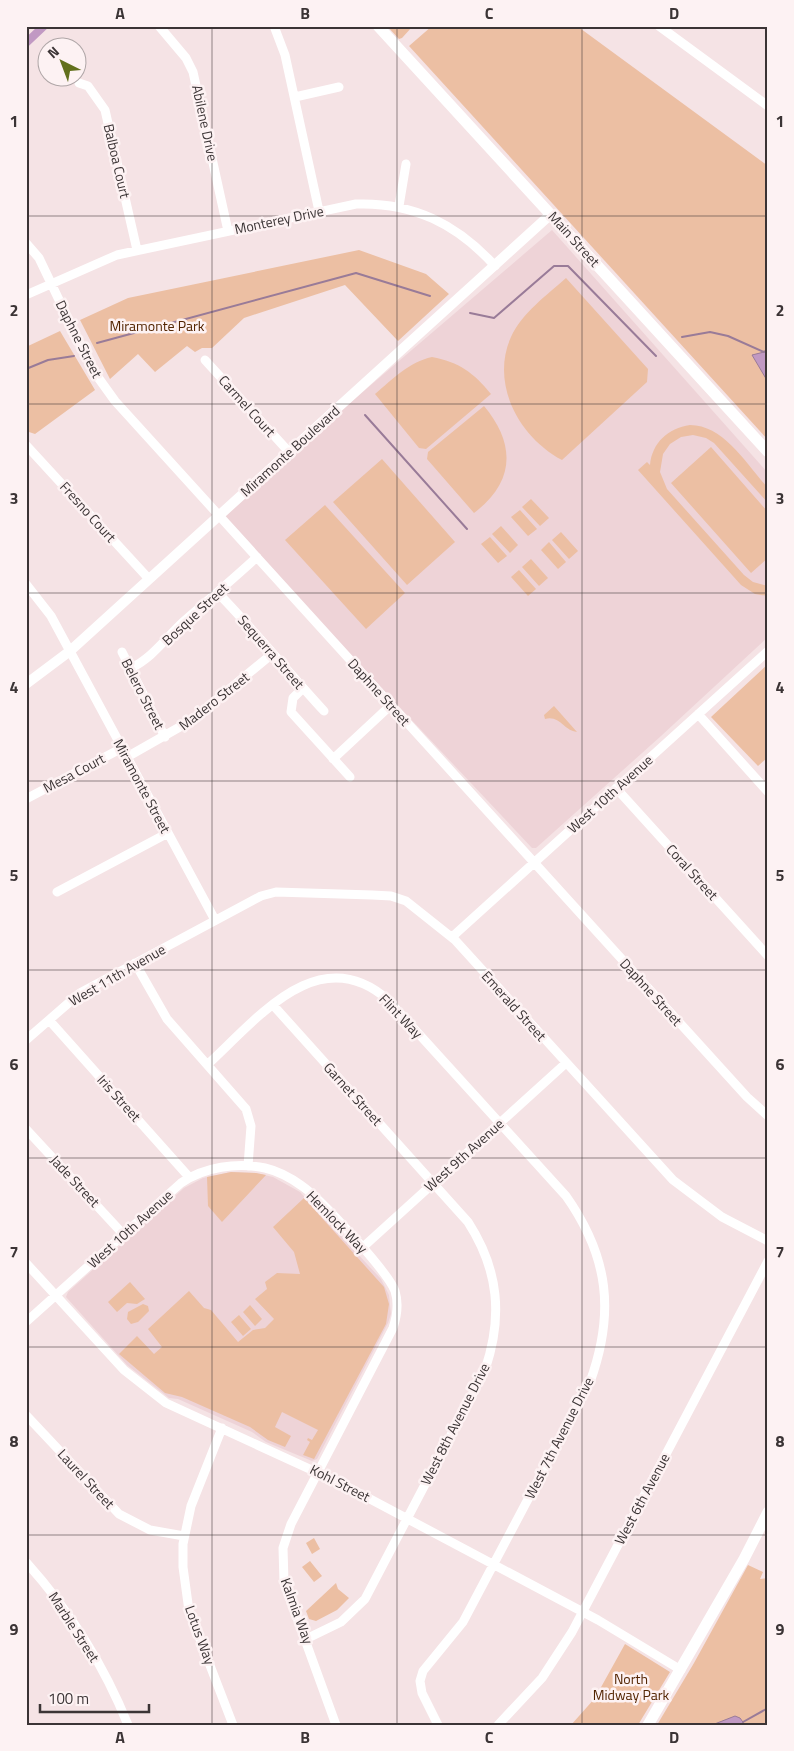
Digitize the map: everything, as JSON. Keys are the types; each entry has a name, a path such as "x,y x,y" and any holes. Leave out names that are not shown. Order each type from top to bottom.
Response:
{"main road":[{"name":"Main Street","path":"378,26 768,452"},
{"path":"648,1725 681,1670 768,1512"}],"street":[{"name":"Abilene Drive","path":"159,26 186,58 193,72 228,231"},
{"path":"274,26 283,49 295,97 319,211"},
{"path":"659,26 768,106"},
{"name":"Balboa Court","path":"88,86 106,110 137,250"},
{"path":"295,97 339,87"},
{"path":"399,206 406,164"},
{"name":"Monterey Drive","path":"26,295 102,260 137,250 356,204 399,206 416,210 448,226 474,245 495,266"},
{"name":"Miramonte Boulevard","path":"26,684 70,651 552,214"},
{"name":"Daphne Street","path":"26,242 36,253 84,354 104,388 740,1090 768,1116"},
{"name":"Carmel Court","path":"205,360 289,452"},
{"name":"Fresno Court","path":"26,445 148,579"},
{"name":"Bosque Street","path":"130,668 140,664 154,652 180,625 257,557"},
{"name":"Miramonte Street","path":"26,584 45,605 215,920"},
{"name":"Sequerra Street","path":"218,593 258,634 272,654 324,711"},
{"name":"West 10th Avenue","path":"452,937 768,651"},
{"name":"Belero Street","path":"122,652 165,737"},
{"name":"Madero Street","path":"127,757 192,720 272,654"},
{"path":"303,688 292,698 291,712 350,777"},
{"path":"333,759 391,705"},
{"path":"698,714 768,792"},
{"name":"Mesa Court","path":"26,799 122,748"},
{"name":"Coral Street","path":"616,788 768,956"},
{"path":"56,892 168,833"},
{"name":"Emerald Street","path":"215,920 261,896 276,892 391,896 406,901 452,937 673,1180 722,1217 768,1241"},
{"name":"West 11th Avenue","path":"26,1040 80,993 215,920"},
{"path":"135,963 166,1018 241,1102 249,1116 251,1126 248,1166"},
{"name":"Flint Way","path":"208,1064 273,1005 296,988 320,979 350,980 371,988 388,1000 499,1123"},
{"name":"Garnet Street","path":"273,1005 434,1183"},
{"name":"Iris Street","path":"49,1020 190,1177"},
{"name":"West 9th Avenue","path":"362,1248 566,1063"},
{"name":"West 7th Avenue Drive","path":"438,1725 422,1693 420,1681 422,1671 464,1622 590,1382 601,1348 606,1303 597,1253 577,1211 566,1196 499,1123"},
{"name":"Jade Street","path":"26,1128 123,1234"},
{"name":"West 10th Avenue","path":"26,1322 123,1234 190,1177 226,1167 248,1166"},
{"name":"Hemlock Way","path":"248,1166 274,1171 302,1186 391,1281 396,1295 396,1319 319,1472"},
{"name":"West 8th Avenue Drive","path":"306,1639 341,1622 357,1608 407,1518 484,1370 496,1325 494,1286 485,1254 468,1222 434,1183"},
{"name":"West 6th Avenue","path":"498,1725 542,1678 583,1611 768,1261"},
{"name":"Kohl Street","path":"26,1263 124,1370 166,1403 319,1472 583,1611 681,1670"},
{"name":"Laurel Street","path":"26,1415 119,1514 144,1528 184,1536"},
{"name":"Lotus Way","path":"222,1428 196,1492 184,1536 183,1567 189,1611 233,1725"},
{"name":"Kalmia Way","path":"319,1472 291,1524 282,1560 286,1588 336,1725"},
{"name":"Marble Street","path":"26,1562 60,1604 89,1646 128,1725"}],"shaded area":[{"path":"552,230 768,473 768,637 536,848 532,848 219,515"},
{"path":"768,346 768,382 752,355 764,352"},
{"path":"231,1172 256,1173 273,1177 300,1192 381,1279 389,1295 391,1314 388,1323 317,1459 312,1461 266,1442 252,1432 178,1399 169,1398 127,1365 66,1297 68,1292 184,1188 203,1178"},
{"path":"735,1716 740,1718 745,1725 712,1725"}],"green space":[{"path":"387,26 412,26 412,27 399,39"},
{"path":"432,26 577,26 768,166 768,440 409,46"},
{"name":"Miramonte Park","path":"359,250 426,274 449,294 398,341 345,285 244,318 212,348 202,348 195,352 187,346 155,372 138,354 110,379 80,320 128,298"},
{"path":"566,278 648,369 647,382 562,460 533,438 521,423 512,408 504,373 505,355 516,328 536,305"},
{"name":"Miramonte Park","path":"60,331 95,390 35,434 26,431 26,347"},
{"path":"432,357 442,359 465,369 491,394 426,449 419,448 375,394 409,367"},
{"path":"484,406 502,434 506,448 506,462 504,476 497,489 488,501 474,513 427,459 428,452"},
{"path":"690,425 714,432 734,448 768,488 768,503 714,443 706,438 693,435 681,437 670,444 663,454 660,472 667,489 744,575 753,582 768,586 768,596 755,594 741,585 638,470 647,462 650,465 654,450 662,438 675,429"},
{"path":"711,447 768,512 768,558 751,573 671,483"},
{"path":"382,459 455,542 407,585 333,502"},
{"path":"531,499 549,518 540,526 522,507"},
{"path":"325,505 405,593 366,629 285,540"},
{"path":"520,510 537,529 528,536 511,517"},
{"path":"501,526 518,545 510,553 492,534"},
{"path":"561,532 578,551 569,559 552,540"},
{"path":"490,537 507,556 498,563 481,544"},
{"path":"549,542 566,562 558,569 541,550"},
{"path":"531,559 548,578 539,586 522,567"},
{"path":"519,570 536,589 528,596 511,577"},
{"path":"768,664 768,757 758,766 711,717"},
{"path":"554,706 577,732 554,719 545,719 544,715"},
{"path":"231,1172 266,1175 222,1222 208,1206 207,1177"},
{"path":"304,1198 384,1287 389,1304 386,1324 314,1459 303,1455 310,1442 307,1440 308,1438 312,1440 318,1430 282,1412 275,1427 291,1436 285,1447 268,1440 250,1427 182,1397 165,1393 119,1354 137,1336 154,1354 162,1347 148,1329 189,1291 204,1308 211,1310 238,1342 253,1330 265,1328 274,1319 255,1299 267,1289 265,1282 277,1273 300,1274 294,1252 273,1227"},
{"path":"130,1282 145,1299 137,1304 127,1303 117,1312 108,1302"},
{"path":"143,1304 148,1306 149,1311 138,1322 131,1324 127,1319 128,1312"},
{"path":"250,1305 262,1319 255,1326 243,1312"},
{"path":"239,1315 251,1329 243,1336 231,1322"},
{"path":"314,1538 320,1549 312,1554 306,1543"},
{"path":"310,1561 322,1576 314,1582 302,1567"},
{"path":"748,1565 763,1572 760,1579 768,1578 768,1725 657,1725 694,1663"},
{"path":"336,1583 338,1589 349,1598 337,1610 316,1621 309,1619 306,1611"},
{"name":"North Midway Park","path":"625,1644 670,1672 638,1725 571,1725 595,1698"}],"waterway":[{"path":"26,43 44,26"},
{"path":"470,313 494,318 554,266 568,266 656,356"},
{"path":"97,343 356,273 430,296"},
{"path":"682,337 710,332 728,336 764,352"},
{"path":"26,369 48,360 74,356"},
{"path":"365,415 467,529"},
{"path":"743,1722 768,1708"}]}
